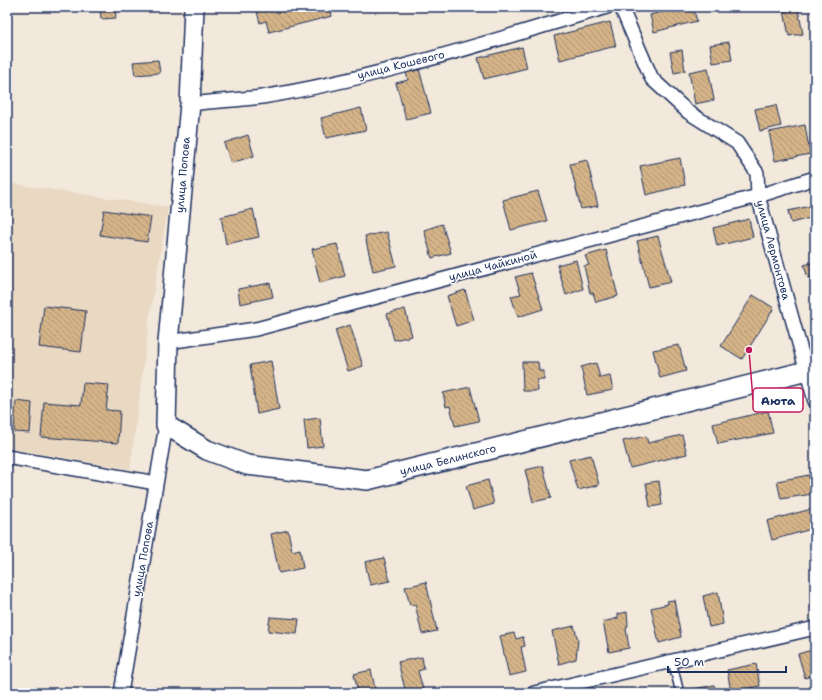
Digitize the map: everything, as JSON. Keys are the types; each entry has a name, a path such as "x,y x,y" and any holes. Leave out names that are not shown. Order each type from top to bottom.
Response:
{"street":[{"name":"улица Попова","path":"168,342 190,104 194,7"},
{"name":"улица Кошевого","path":"190,104 261,97 331,83 450,53 607,7"},
{"name":"улица Лермонтова","path":"621,7 652,79 688,112 737,143 757,173 758,196 811,370 815,401"},
{"name":"улица Чайкиной","path":"168,342 256,329 758,196 815,178"},
{"path":"166,425 168,342"},
{"name":"улица Белинского","path":"166,425 207,450 247,465 366,480 811,370"},
{"name":"улица Попова","path":"121,693 166,425"},
{"path":"7,457 156,483"},
{"path":"534,693 815,628"}],"lane":[{"path":"672,661 680,693"}],"shaded area":[{"path":"7,183 168,207 149,321 130,469 7,448"}],"building":[{"path":"100,7 115,7 116,18 101,19"},
{"path":"330,7 332,16 269,32 266,21 260,23 256,8"},
{"path":"680,7 693,7 697,21 654,32 650,15"},
{"path":"798,9 803,34 789,36 784,11"},
{"path":"610,22 616,46 560,60 554,36"},
{"path":"729,42 732,60 713,63 710,45"},
{"path":"522,47 527,68 484,79 478,58"},
{"path":"682,50 685,71 674,73 670,52"},
{"path":"158,60 160,73 135,75 133,62"},
{"path":"708,68 714,100 695,104 689,72"},
{"path":"419,69 431,113 406,119 396,83 408,80 406,72"},
{"path":"776,105 781,126 760,131 755,109"},
{"path":"361,108 366,130 326,138 321,118"},
{"path":"805,125 810,154 775,161 769,132"},
{"path":"248,135 254,156 231,163 224,143"},
{"path":"680,158 685,185 646,195 640,166"},
{"path":"587,160 598,206 581,209 570,164"},
{"path":"538,191 547,221 511,230 503,200"},
{"path":"815,205 815,224 812,225 810,218 791,223 788,211"},
{"path":"253,209 259,237 226,244 221,217"},
{"path":"104,210 151,217 147,242 100,235"},
{"path":"749,219 753,237 717,246 713,228"},
{"path":"442,224 451,253 432,258 424,230"},
{"path":"387,232 396,266 373,271 365,236"},
{"path":"658,236 671,282 649,287 637,241"},
{"path":"337,244 345,276 320,283 312,249"},
{"path":"606,250 618,296 596,302 593,293 590,293 584,266 589,265 585,256"},
{"path":"576,260 583,289 566,295 557,265"},
{"path":"815,262 815,277 808,278 804,265"},
{"path":"531,273 543,309 518,317 511,296 521,294 515,277"},
{"path":"270,283 273,297 240,304 238,289"},
{"path":"465,290 474,320 456,326 447,296"},
{"path":"753,295 774,308 742,359 721,346"},
{"path":"44,306 86,311 81,352 39,347"},
{"path":"405,309 412,336 394,340 387,314"},
{"path":"350,325 363,366 348,371 335,330"},
{"path":"679,345 686,371 660,378 653,350"},
{"path":"271,361 279,409 257,414 250,365"},
{"path":"522,362 538,362 539,371 544,371 544,380 537,380 538,391 523,391"},
{"path":"596,363 600,378 610,376 613,390 587,395 581,367"},
{"path":"83,383 109,385 106,410 120,411 118,443 41,437 44,402 81,405"},
{"path":"470,387 479,421 455,426 450,406 446,407 443,393"},
{"path":"16,401 32,403 30,433 14,432"},
{"path":"768,411 773,433 718,444 713,424"},
{"path":"320,418 323,446 307,448 304,420"},
{"path":"682,435 687,454 630,468 623,441 646,436 648,443"},
{"path":"591,455 599,485 578,490 569,460"},
{"path":"543,466 551,498 533,502 525,470"},
{"path":"809,475 812,494 781,499 777,481"},
{"path":"488,480 494,504 473,510 466,486"},
{"path":"659,481 662,505 650,507 646,483"},
{"path":"815,508 815,528 772,540 767,521"},
{"path":"288,530 292,551 300,549 303,568 279,573 271,534"},
{"path":"384,558 390,581 370,585 365,562"},
{"path":"426,582 437,631 422,634 415,604 410,605 405,587"},
{"path":"718,592 723,624 709,627 703,596"},
{"path":"674,600 681,637 659,643 651,608 668,604 667,601"},
{"path":"627,612 628,625 626,629 629,648 609,652 603,622 618,618 618,614"},
{"path":"270,617 299,619 297,634 268,631"},
{"path":"574,626 578,640 576,659 559,664 552,631"},
{"path":"514,633 516,639 523,637 525,646 521,647 526,672 509,676 500,636"},
{"path":"815,649 815,675 805,678 798,654"},
{"path":"422,657 424,669 418,671 424,693 406,693 398,662"},
{"path":"756,664 760,686 731,692 727,670"},
{"path":"371,670 376,693 358,693 354,674"},
{"path":"714,685 716,693 695,693 694,689"}],"place":[{"name":"Аюта","path":"749,350"}]}
